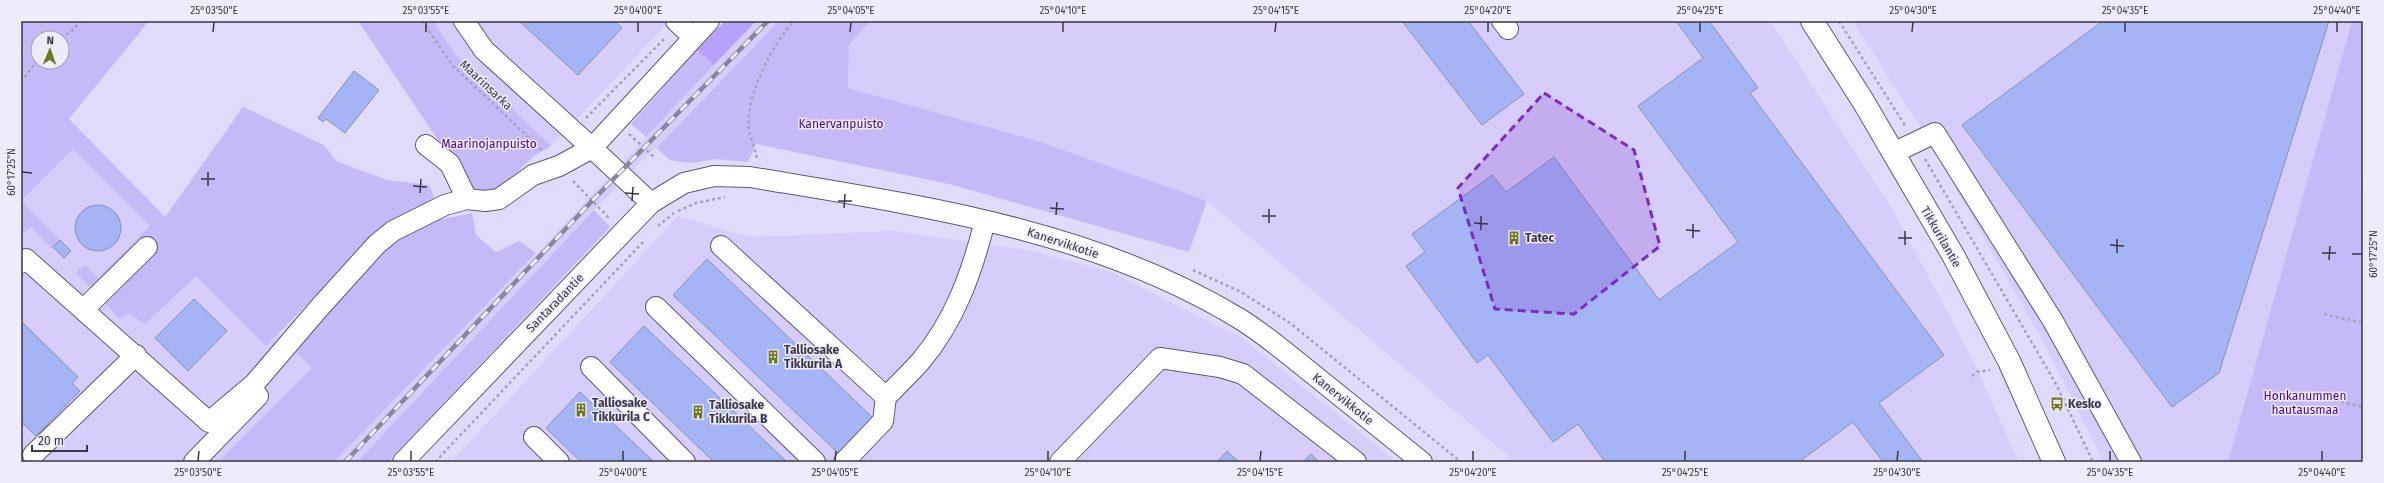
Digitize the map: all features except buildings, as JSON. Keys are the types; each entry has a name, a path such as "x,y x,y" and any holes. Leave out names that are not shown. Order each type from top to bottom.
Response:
{"main road":[{"name":"Tikkurilantie","path":"1812,21 1893,153 1952,255 2009,361 2054,462"}],"street":[{"path":"464,21 484,50 651,203"},
{"path":"21,263 26,259 136,355 209,422 254,384 320,307 377,244 393,230 413,219 445,205 468,199 486,201 499,199 553,160 592,148 709,21"},
{"path":"678,22 693,37"},
{"path":"1893,153 1935,132 2053,322 2131,462"},
{"path":"426,145 450,164 468,199"},
{"name":"Kanervikkotie","path":"651,203 684,183 714,176 750,177 1007,225 1122,263 1175,284 1204,298 1241,320 1283,350 1422,462"},
{"name":"Santaradantie","path":"403,462 651,203"},
{"path":"844,462 883,421 886,398 921,360 954,310 975,261 985,221"},
{"path":"721,246 886,398"},
{"path":"84,309 147,247"},
{"path":"656,307 815,462"},
{"path":"32,453 136,355"},
{"path":"1060,462 1160,358 1220,367 1244,374 1356,462"},
{"path":"591,367 685,462"},
{"path":"194,462 258,396"},
{"path":"534,437 559,462"}],"path":[{"path":"70,32 80,21"},
{"name":"Maarinsarka","path":"422,21 453,66 553,160 639,247 435,462"},
{"path":"758,158 749,130 751,100 764,66 786,29 794,21"},
{"path":"1839,21 1915,143 2056,384 2093,462"},
{"path":"573,130 678,22"},
{"path":"21,82 30,70"},
{"path":"2324,314 2363,323"},
{"path":"1972,376 1987,369 1993,370"},
{"path":"2306,393 2363,407"}],"highlighted area":[{"path":"1544,93 1634,150 1660,246 1574,314 1495,309 1458,188"}],"shaded area":[{"path":"433,21 670,21 551,146 455,54"},
{"path":"725,21 756,21 714,65 697,50"},
{"path":"756,21 779,21 594,210 357,462 334,462 520,271"},
{"path":"870,21 1770,21 1894,212 1971,356 2019,462 1515,462 1207,201 848,88 849,45"},
{"path":"1852,21 2352,21 2228,462 2104,462 2040,336 1915,118"},
{"path":"69,119 277,334 320,375 231,462 21,462 21,177"},
{"path":"678,216 751,237 894,231 1027,250 1111,272 1242,338 1397,462 451,462"}],"green space":[{"path":"21,21 149,21 69,119 165,217 243,107 324,145 336,161 387,180 429,185 434,196 431,204 368,242 266,346 196,276 145,324 129,313 120,319 76,273 85,265 98,278 150,226 73,149 21,201"},
{"name":"Maarinojanpuisto","path":"358,21 433,21 455,54 551,146 534,156 497,190 488,191 471,189"},
{"name":"Kanervanpuisto","path":"779,21 870,21 849,45 848,88 1037,141 1207,201 1189,252 949,184 756,144 748,162 717,159 689,163 670,160 656,148"},
{"name":"Honkanummen hautausmaa","path":"2352,21 2363,21 2363,462 2228,462"},
{"path":"697,50 714,65 646,137 631,124"},
{"path":"21,201 60,240 52,249 31,227 21,235"},
{"path":"594,210 610,227 388,462 357,462"},
{"path":"472,213 476,235 496,252 519,241 536,253 334,462 218,462 312,368 294,350 396,237 420,224"}],"railway":[{"path":"345,462 592,201 768,21"}],"place":[{"name":"Tatec","path":"1514,238"},
{"name":"Talliosake Tikkurila A","path":"773,357"},
{"name":"Kesko","path":"2057,404"},
{"name":"Talliosake Tikkurila C","path":"581,410"},
{"name":"Talliosake Tikkurila B","path":"698,412"}]}
